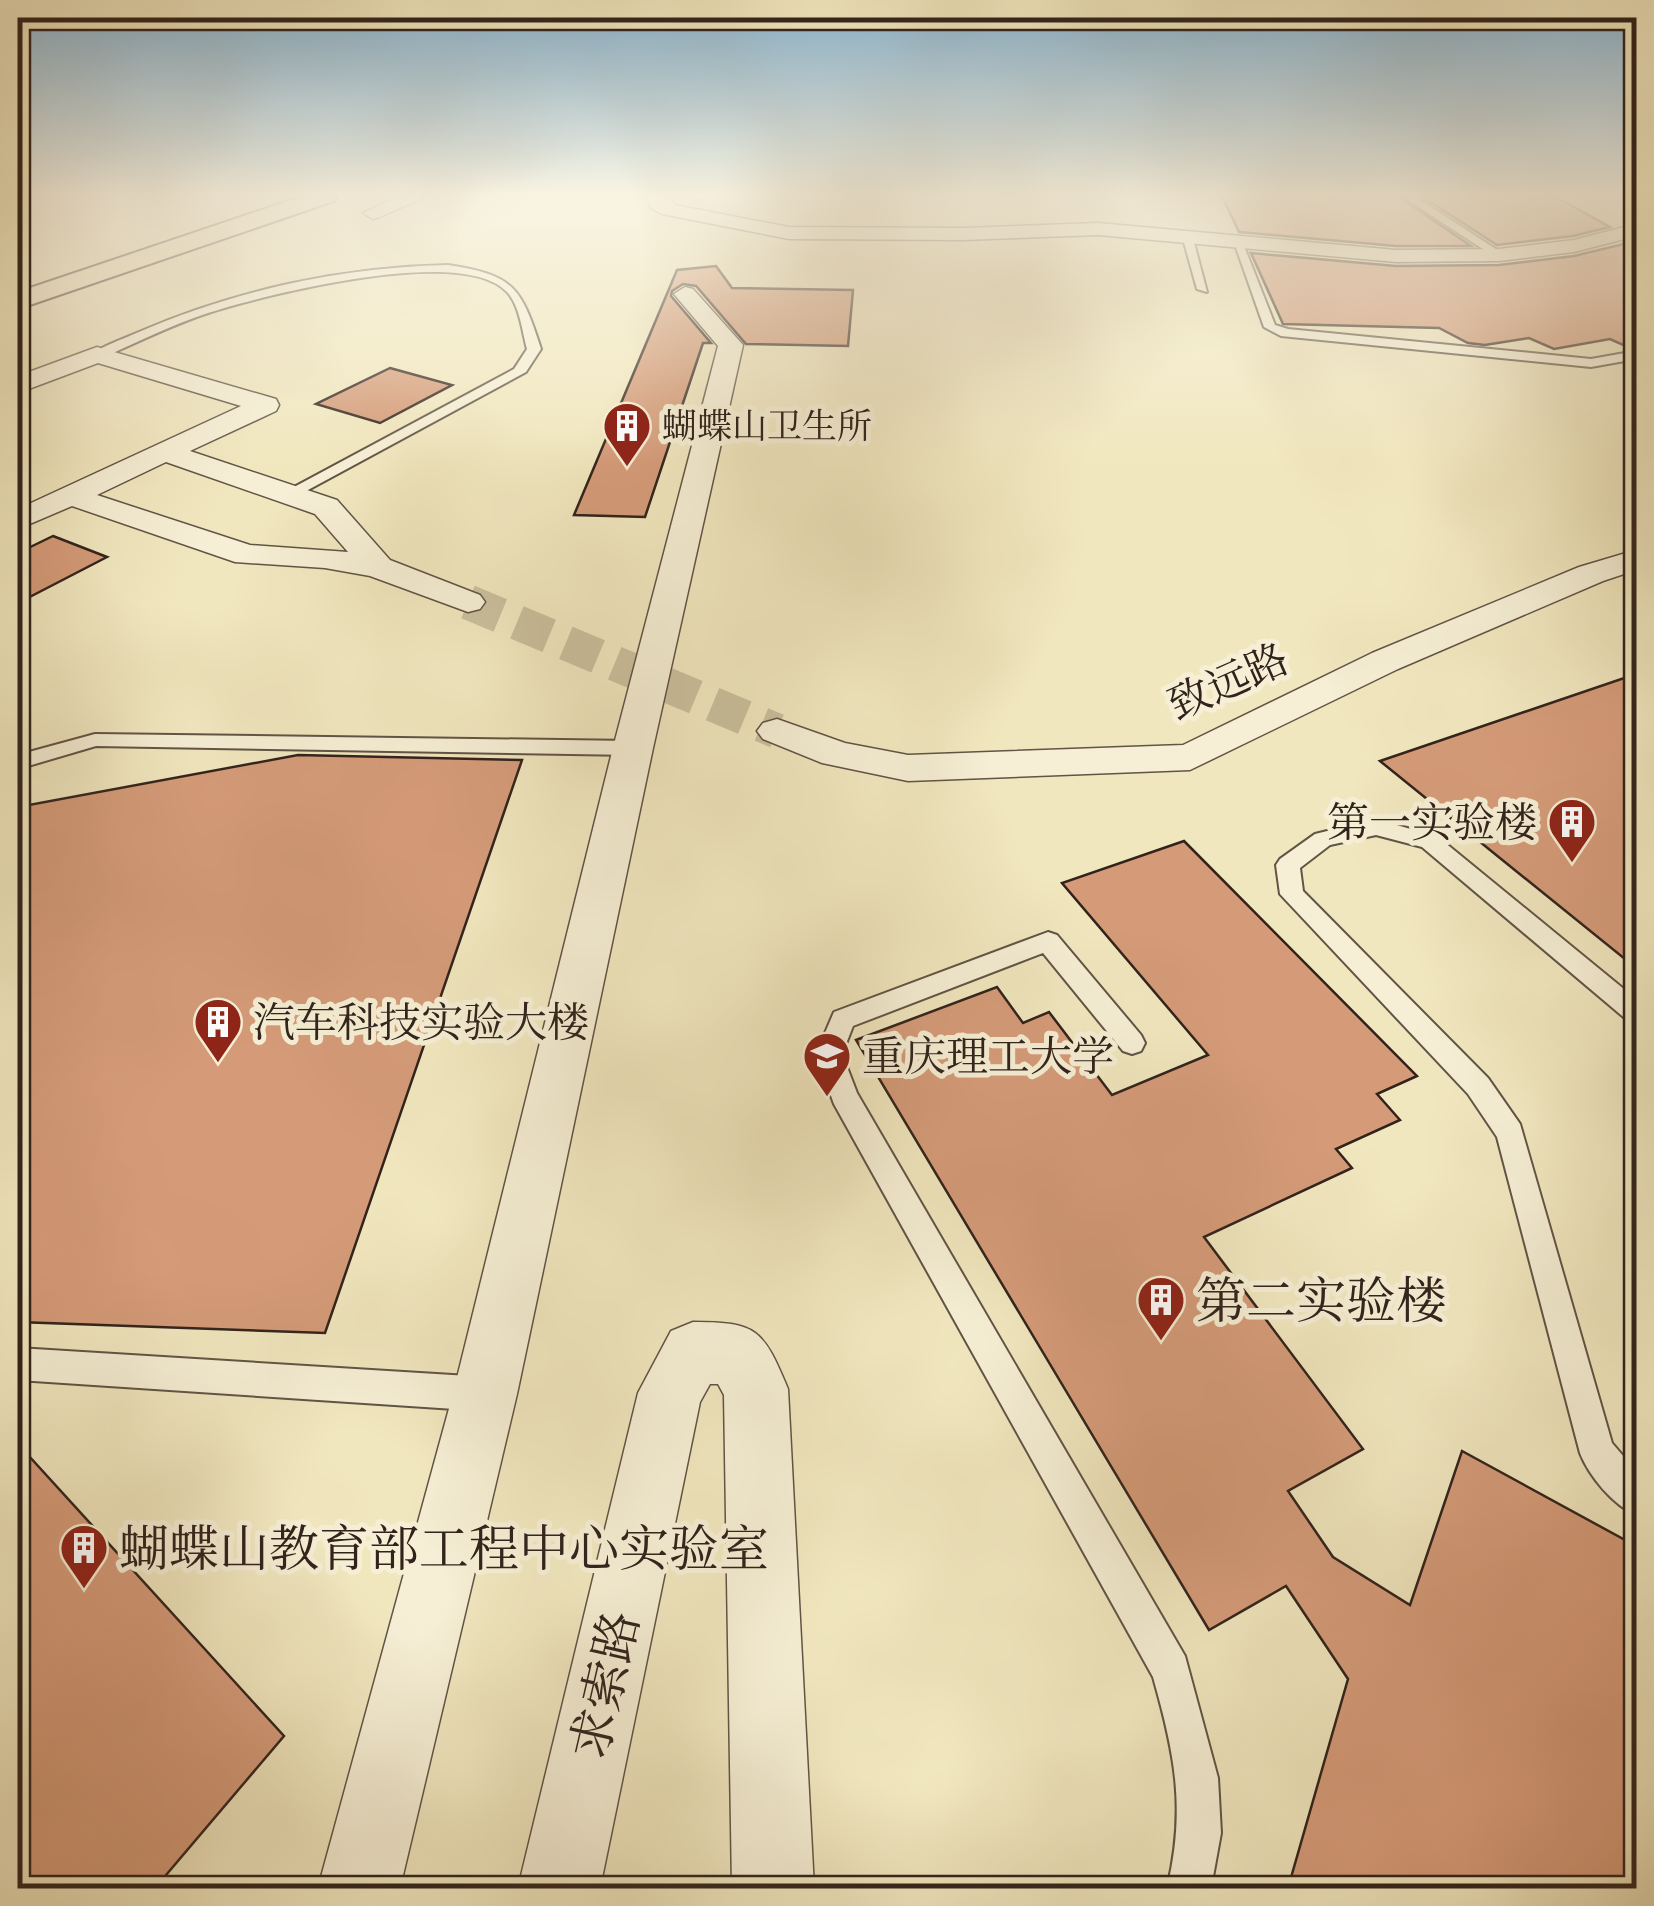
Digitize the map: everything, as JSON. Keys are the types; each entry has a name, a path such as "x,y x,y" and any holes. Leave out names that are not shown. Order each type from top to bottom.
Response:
{"main road":[{"path":"18,301 65,285"}],"street":[{"path":"359,1888 485,1394 633,748 731,345 685,294"},
{"path":"18,385 97,354 266,405 18,520"},
{"path":"165,452 326,507 378,567"},
{"path":"71,496 247,555 326,558 378,567 468,602"},
{"path":"247,555 312,538 325,523 326,507"},
{"name":"致远路","path":"777,730 836,754 908,768 1190,757 1384,661 1591,574 1636,560"},
{"name":"求索路","path":"559,1888 670,1393 693,1353 735,1353 756,1389 773,1888"}],"lane":[{"path":"97,354 202,311 317,285"},
{"path":"289,494 519,372 534,348 507,285"},
{"path":"1202,285 1203,289"},
{"path":"1254,285 1270,326 1286,333 1592,363 1636,355"},
{"path":"18,762 95,740 633,748"},
{"path":"1636,1013 1430,842 1376,827 1323,839 1288,864 1292,894 1478,1086 1510,1134 1597,1453 1636,1497"},
{"path":"1132,1043 1048,941 843,1019 830,1054 844,1096 1172,1670 1200,1774 1198,1863 1189,1888"},
{"path":"18,1364 485,1394"}],"building":[{"path":"671,285 682,285 671,296 711,343 703,343 645,517 574,515"},
{"path":"689,285 853,290 848,346 746,344 696,286"},
{"path":"1265,285 1636,285 1636,348 1610,339 1554,349 1529,338 1485,345 1468,343 1439,328 1283,324"},
{"path":"390,368 452,385 380,423 316,404"},
{"path":"53,536 107,557 18,603 18,553"},
{"name":"第一实验楼","path":"1636,674 1636,968 1380,761"},
{"name":"汽车科技实验大楼","path":"298,755 522,760 325,1333 18,1322 18,807"},
{"name":"第二实验楼","path":"1184,841 1417,1076 1377,1094 1400,1120 1336,1149 1352,1168 1204,1237 1363,1449 1288,1491 1333,1557 1410,1605 1462,1451 1636,1546 1636,1888 1288,1888 1348,1679 1286,1586 1209,1630 856,1040 997,987 1023,1023 1049,1012 1112,1095 1208,1055 1062,883"},
{"name":"蝴蝶山教育部工程中心实验室","path":"18,1444 284,1736 155,1888 18,1888"}],"tunnel":[{"path":"468,602 777,731"}],"place":[{"name":"蝴蝶山卫生所","path":"627,468"},
{"name":"第一实验楼","path":"1572,864"},
{"name":"汽车科技实验大楼","path":"218,1064"},
{"name":"重庆理工大学","path":"827,1098"},
{"name":"第二实验楼","path":"1161,1342"},
{"name":"蝴蝶山教育部工程中心实验室","path":"84,1590"}]}
